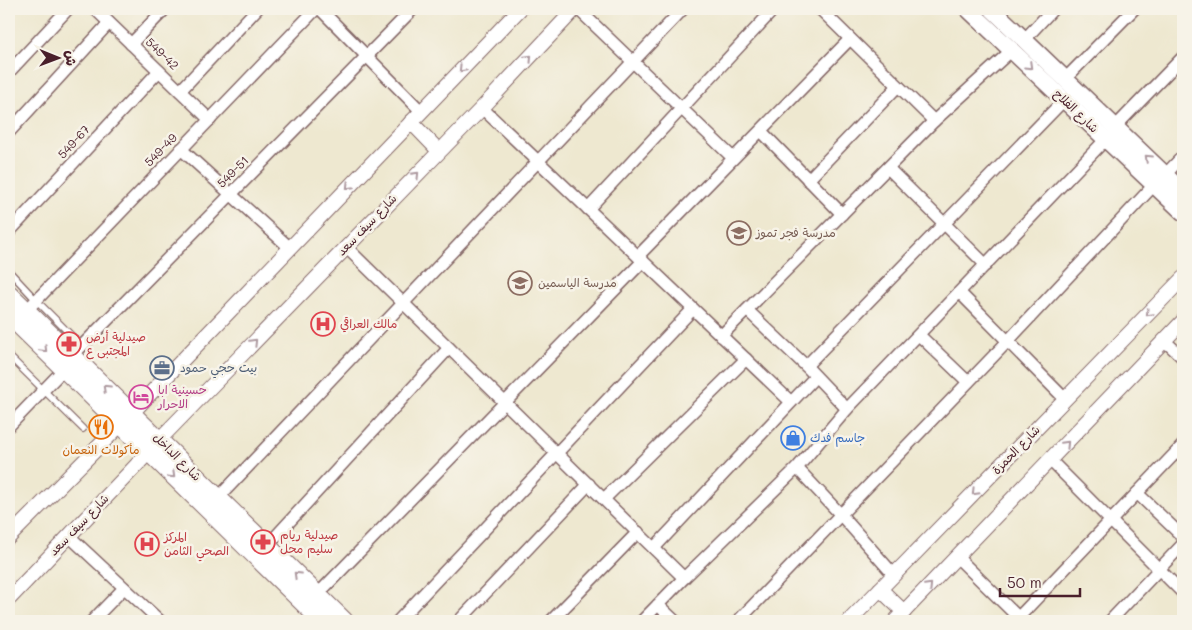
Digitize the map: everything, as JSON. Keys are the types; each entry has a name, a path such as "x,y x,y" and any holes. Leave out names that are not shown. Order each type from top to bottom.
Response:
{"main road":[{"name":"شارع الفلاح","path":"968,9 1065,79 1110,133 1159,180 1183,212"},
{"name":"شارع الفلاح","path":"992,9 1018,45 1064,100 1110,133"},
{"name":"شارع الفلاح","path":"1159,180 1183,192"},
{"name":"شارع الداخل","path":"9,294 31,305 126,419 322,621"},
{"name":"شارع الداخل","path":"9,315 73,357"},
{"name":"شارع الداخل","path":"154,446 218,498 344,621"}],"street":[{"path":"9,72 68,9"},
{"name":"549-42","path":"95,9 210,120"},
{"path":"131,44 165,9"},
{"path":"180,91 257,9"},
{"path":"318,9 421,112"},
{"name":"549-49","path":"31,305 318,9"},
{"name":"549-51","path":"9,426 73,357 413,9"},
{"path":"9,537 126,419 289,247 520,9"},
{"path":"576,9 733,158"},
{"name":"شارع سيف سعد","path":"9,599 576,9"},
{"path":"218,498 402,302 683,9"},
{"path":"588,208 774,9"},
{"path":"820,9 934,121"},
{"path":"721,336 934,121 1018,45 1053,9"},
{"path":"1065,79 1134,9"},
{"path":"9,132 109,23"},
{"path":"317,594 506,403 733,158 850,39"},
{"path":"642,621 797,468 847,409 986,266 1183,57"},
{"name":"549-67","path":"9,232 159,71"},
{"path":"808,180 898,86"},
{"path":"806,366 1064,100"},
{"path":"482,108 791,402"},
{"path":"411,122 440,151"},
{"path":"760,131 842,214"},
{"path":"181,149 289,247"},
{"path":"738,621 1183,156"},
{"path":"888,168 986,266"},
{"path":"346,247 684,578"},
{"name":"شارع الحمزة","path":"849,621 1183,278"},
{"path":"960,293 1065,399"},
{"path":"398,621 693,309"},
{"path":"747,310 806,366 847,409"},
{"path":"880,589 900,617 1183,321"},
{"path":"919,335 968,382"},
{"path":"1165,341 1183,358"},
{"path":"267,546 449,348"},
{"path":"604,499 746,359"},
{"path":"654,548 815,377"},
{"path":"957,557 1018,620 1183,445"},
{"path":"1050,460 1183,594"},
{"path":"797,468 894,575"},
{"path":"459,621 589,484"},
{"path":"1137,494 1183,537"},
{"path":"551,621 638,532"},
{"path":"69,536 160,621"},
{"path":"1110,621 1183,544"},
{"path":"92,621 124,588"},
{"path":"658,605 675,621"}],"lane":[{"path":"9,271 31,305"},
{"path":"9,356 83,428"}],"place":[{"name":"مدرسة فجر تموز","path":"739,233"},
{"name":"مدرسة الياسمين","path":"520,283"},
{"name":"مالك العراقي","path":"323,324"},
{"name":"صيدلية أرض المجتبى ع","path":"69,344"},
{"name":"بيت حجي حمود","path":"162,368"},
{"name":"حسينية ابا الاحرار","path":"141,397"},
{"name":"مأكولات النعمان","path":"101,427"},
{"name":"جاسم فدك","path":"793,438"},
{"name":"صيدلية ريام سليم محل","path":"263,542"},
{"name":"المركز الصحي الثامن","path":"147,544"}]}
